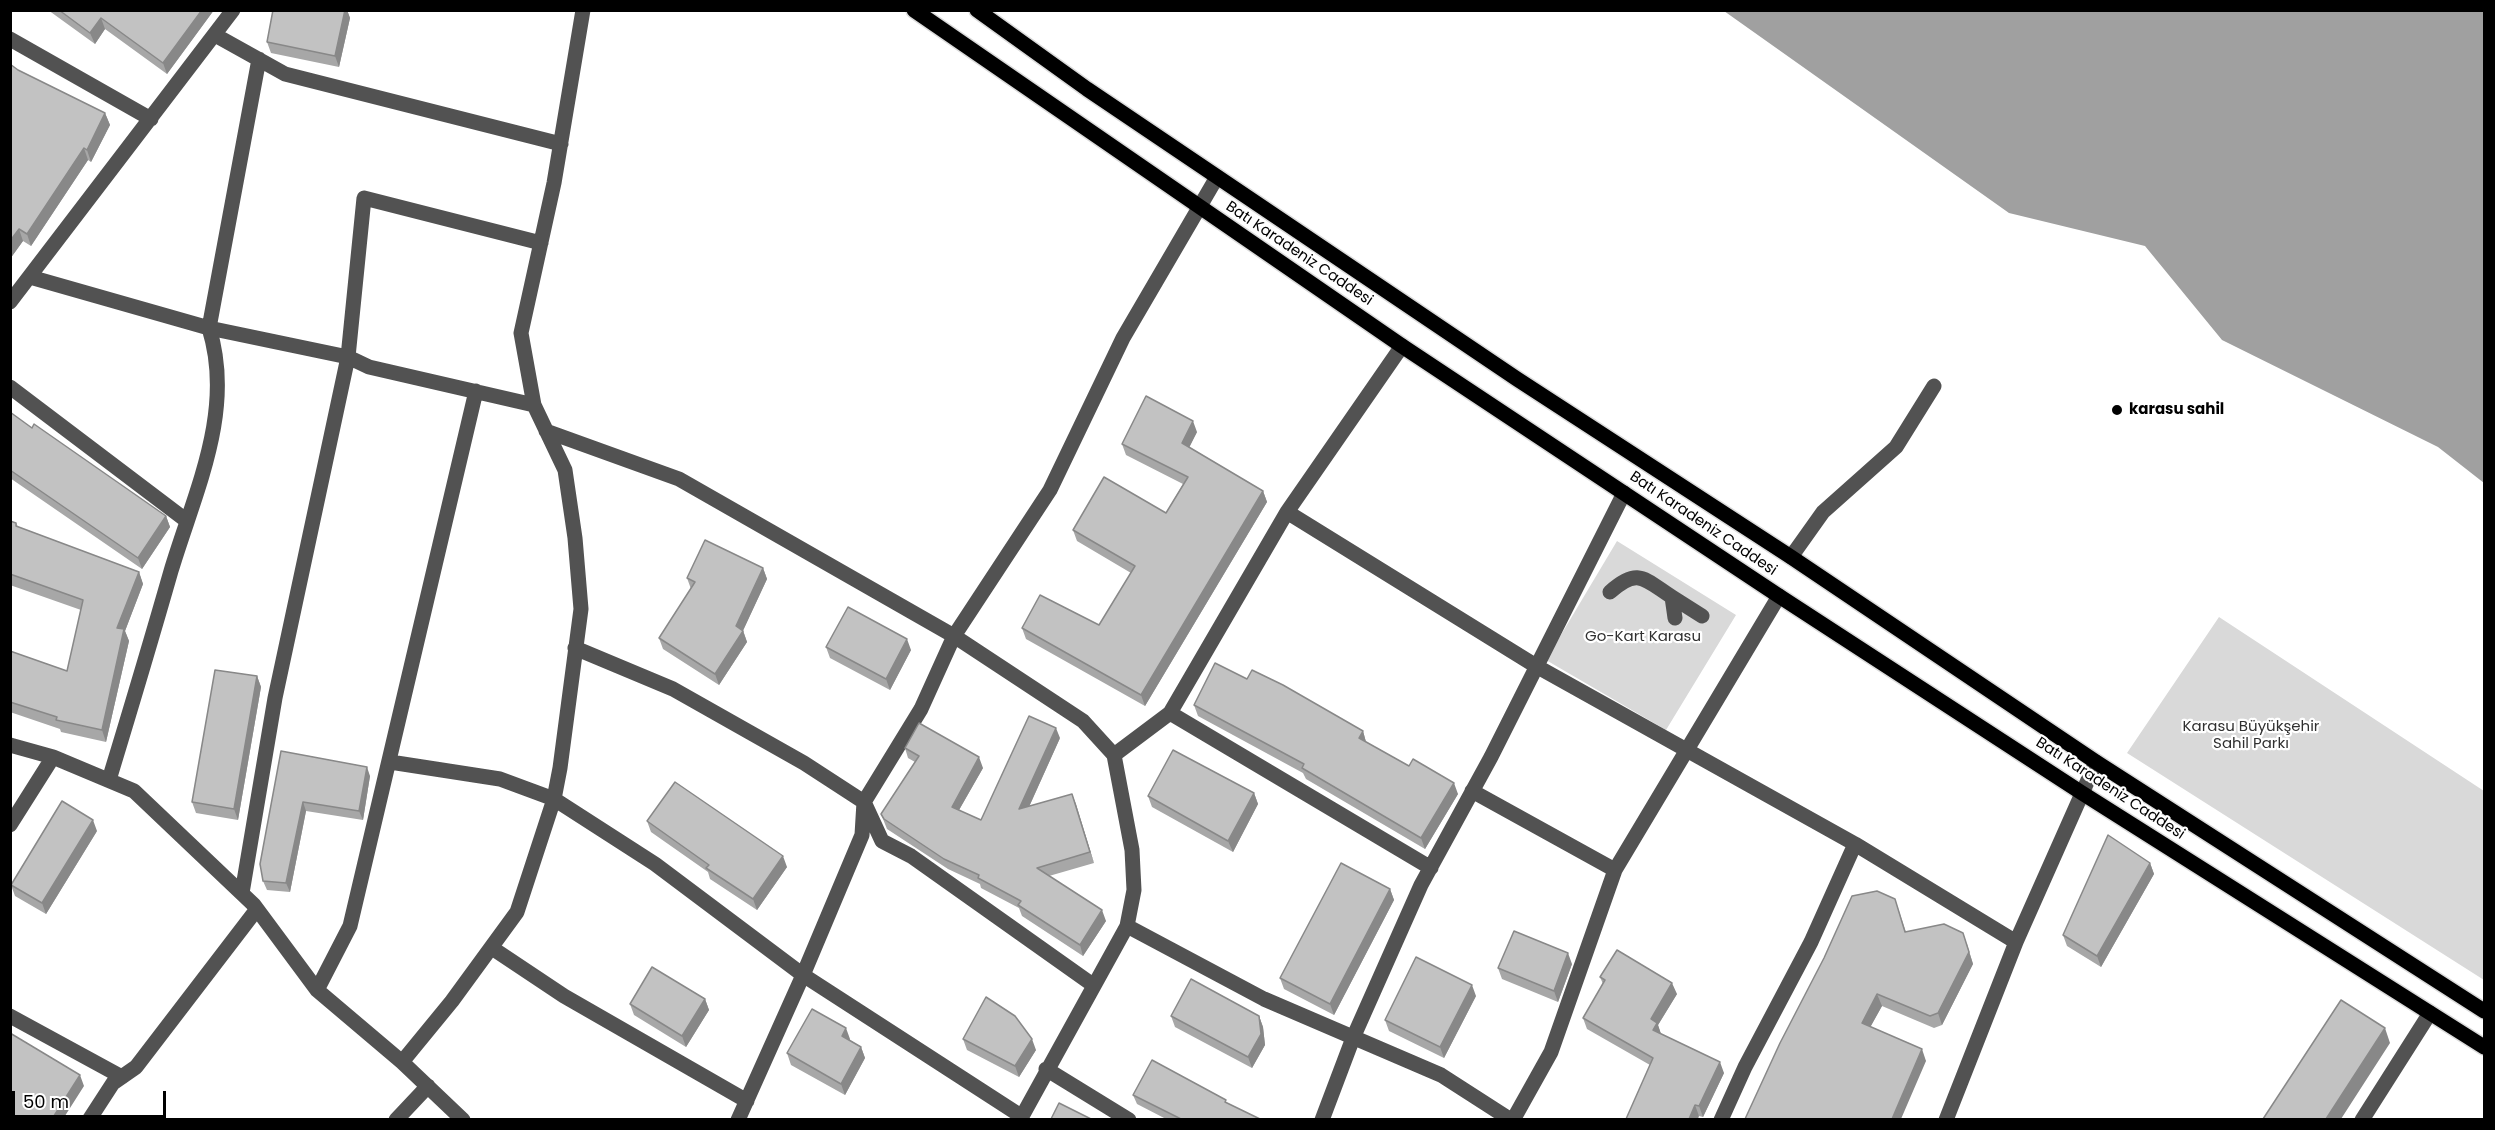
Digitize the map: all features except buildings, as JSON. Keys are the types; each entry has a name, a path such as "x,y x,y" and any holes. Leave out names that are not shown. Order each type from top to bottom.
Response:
{"main road":[{"name":"Batı Karadeniz Caddesi","path":"914,10 1402,346 1624,494 2082,793 2484,1047"},
{"name":"Batı Karadeniz Caddesi","path":"977,10 1087,89 1527,386 1791,556 2096,762 2484,1011"}],"street":[{"path":"10,302 232,10"},
{"path":"402,1062 492,948 517,912 554,799 581,609 575,538 565,470 534,405 521,333 561,144 584,10"},
{"path":"215,35 285,74 561,144"},
{"path":"10,39 151,119"},
{"path":"109,780 187,521 209,458 217,400 216,351 209,327 259,59"},
{"path":"738,1119 803,975 862,835 864,802 921,709 954,636 987,590 1050,490 1123,338 1197,206 1217,177"},
{"path":"242,893 275,698 348,357 364,198 541,243"},
{"path":"30,277 209,327 348,357 369,368 534,405"},
{"path":"1114,755 1170,713 1287,512 1402,346"},
{"path":"1791,556 1823,512 1896,447 1934,386"},
{"path":"10,387 187,521"},
{"path":"317,990 350,926 476,391"},
{"path":"390,762 500,779 554,799 655,864 803,975 1021,1118 1046,1068 1127,926 1134,890 1132,850 1114,755 1083,721 954,636 679,479 546,431"},
{"path":"1322,1119 1353,1038 1431,868 1624,494"},
{"path":"1287,512 1536,666 1855,844 2016,942"},
{"path":"1610,592 1624,579 1641,577 1702,616"},
{"path":"1127,926 1264,999 1441,1075 1512,1119 1551,1052 1615,870 1779,596"},
{"path":"1672,597 1675,618"},
{"path":"576,648 673,689 804,762 864,802 882,841 911,856 1093,985"},
{"path":"1170,713 1431,868"},
{"path":"10,745 53,757 134,791 257,909 317,990 402,1062 463,1119"},
{"path":"10,825 53,757"},
{"path":"1946,1119 2016,942 2096,762"},
{"path":"1472,791 1615,870"},
{"path":"1721,1119 1745,1067 1811,942 1855,844"},
{"path":"89,1119 113,1083 136,1067 257,909"},
{"path":"492,948 564,996 747,1101"},
{"path":"2362,1119 2430,1012"},
{"path":"10,1016 122,1077"},
{"path":"1046,1068 1129,1119"},
{"path":"396,1119 428,1086"}],"green space":[{"name":"Go-Kart Karasu","path":"1617,541 1736,615 1666,730 1546,660"},
{"name":"Karasu Büyükşehir Sahil Parkı","path":"2219,617 2484,791 2484,980 2127,753"}],"shaded area":[{"path":"1724,11 2484,11 2484,483 2438,447 2222,340 2145,246 2009,213"}],"place":[{"name":"karasu sahil","path":"2117,410"}]}
